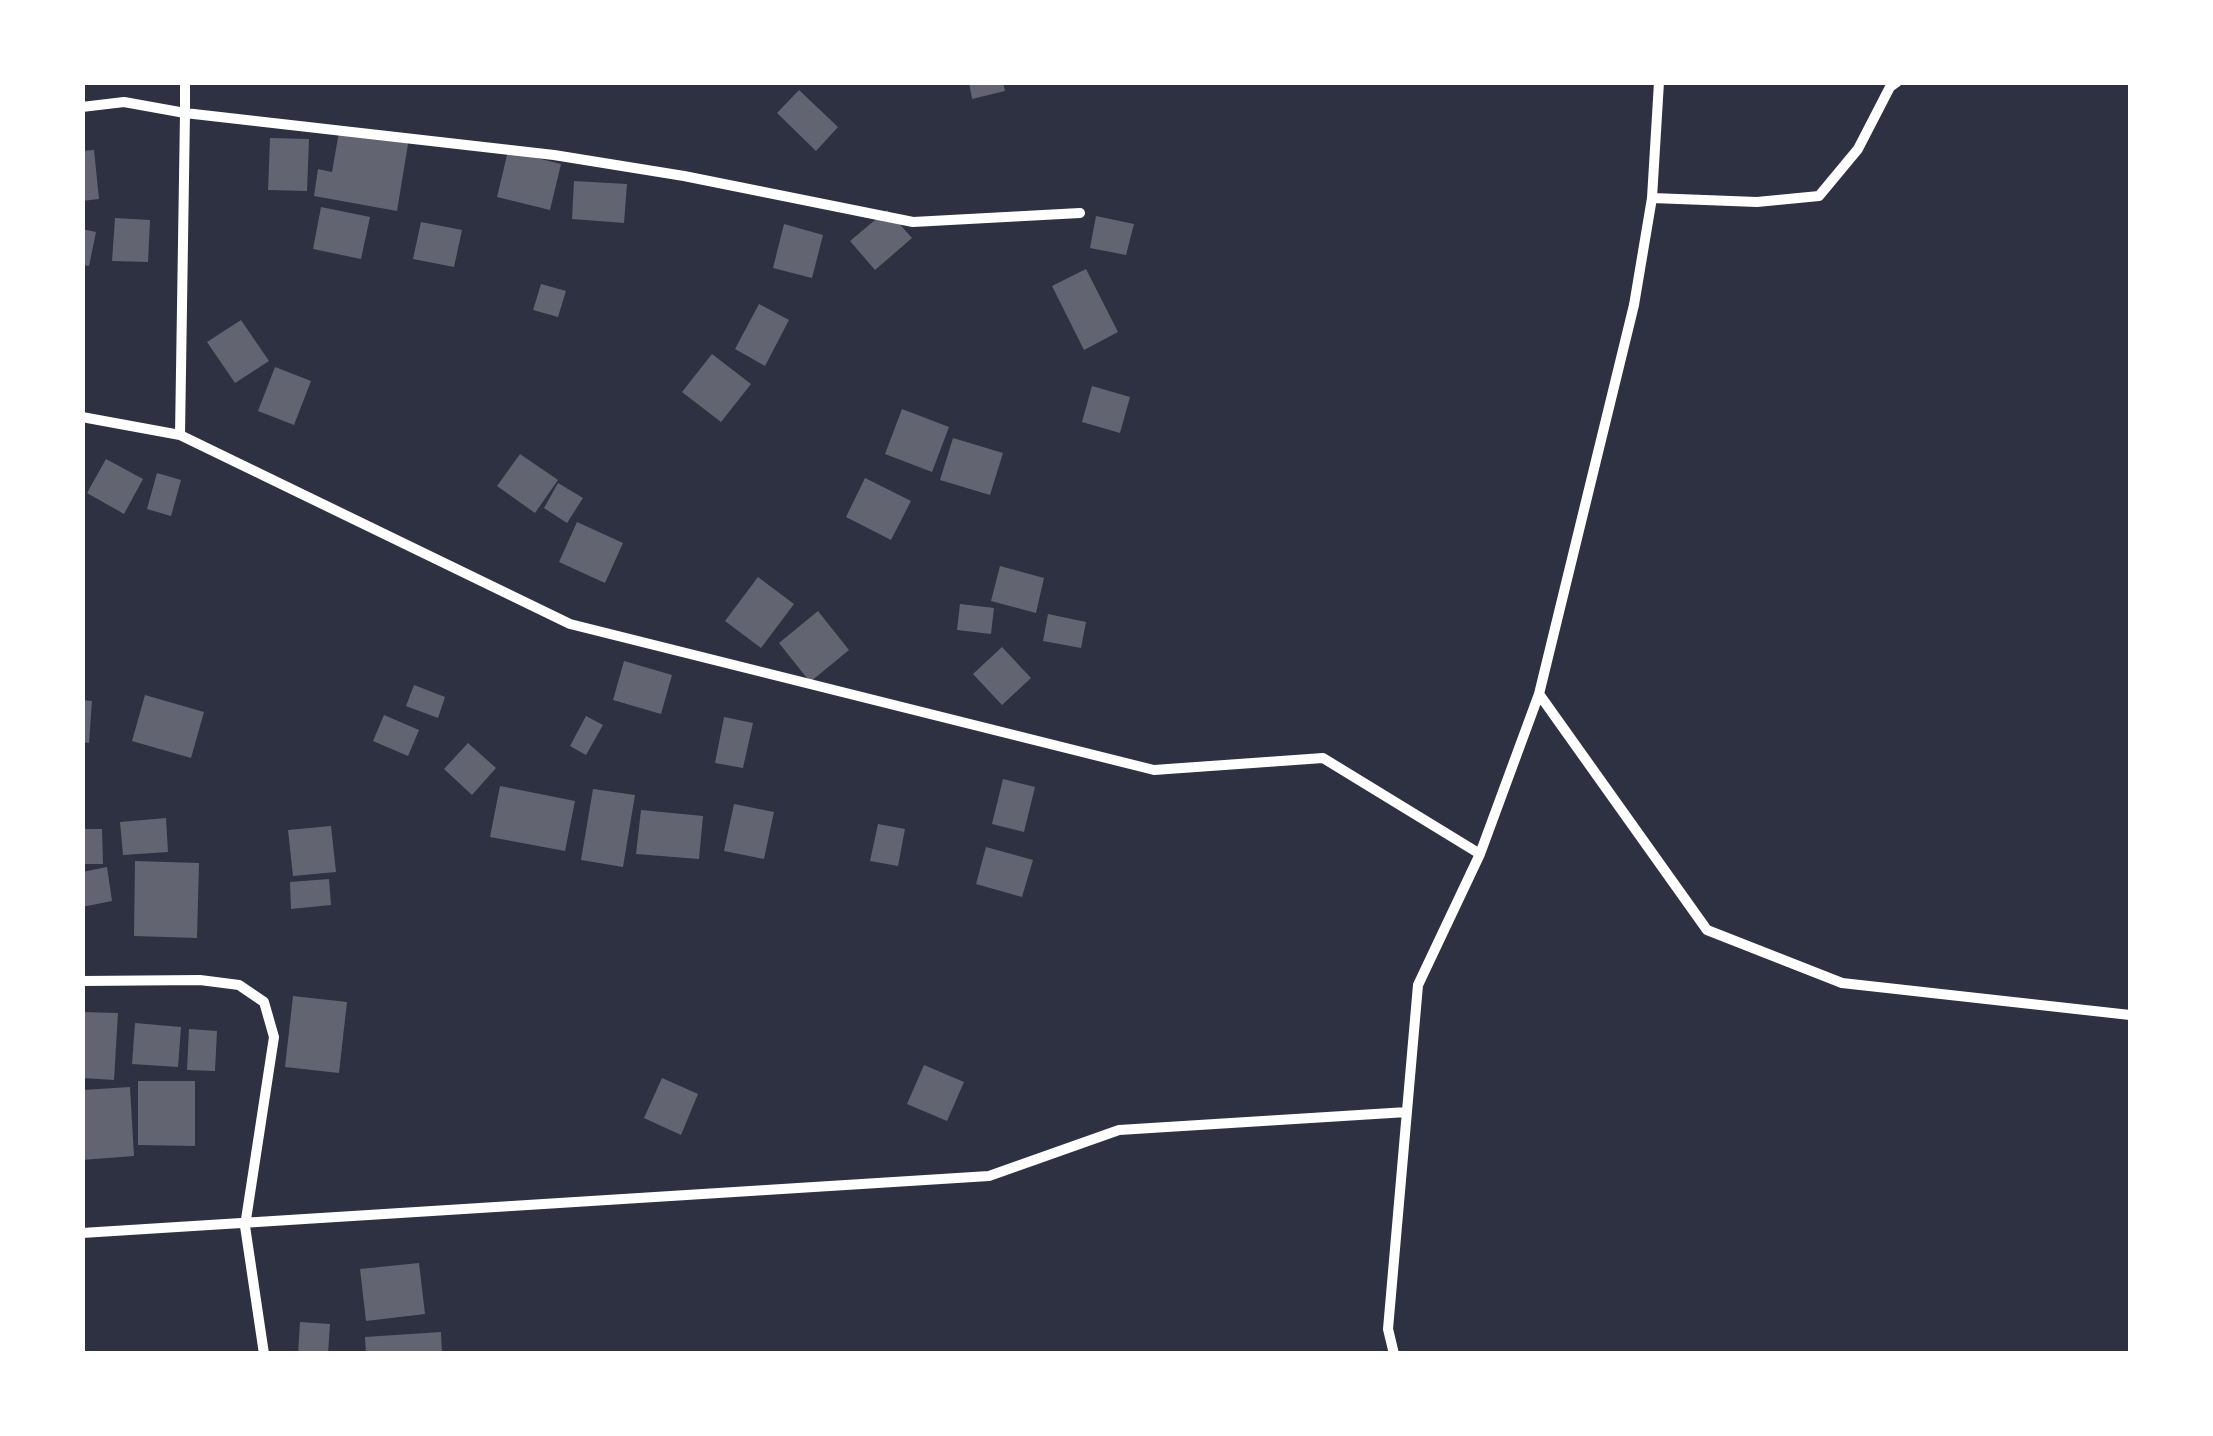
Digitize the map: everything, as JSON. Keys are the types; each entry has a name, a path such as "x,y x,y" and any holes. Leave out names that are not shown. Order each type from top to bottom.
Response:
{"street":[{"path":"180,435 185,82"},
{"path":"1394,1354 1388,1329 1418,985 1480,854 1539,694 1634,305 1652,198 1660,82"},
{"path":"1652,198 1757,202 1819,196 1858,150 1890,87 1897,82"},
{"path":"82,107 124,102 186,113 572,158 914,222 1080,213"},
{"path":"82,417 180,435 570,624 1154,770 1323,758 1480,854"},
{"path":"1539,694 1707,930 1842,983 2130,1015"},
{"path":"82,981 200,980 239,985 264,1002 274,1037 245,1226 264,1354"},
{"path":"82,1233 245,1226 989,1176 1119,1130 1407,1112"}],"building":[{"path":"969,82 1003,82 1005,91 972,99"},
{"path":"799,90 838,127 816,151 777,113"},
{"path":"340,126 409,138 397,211 314,196 318,169 332,172"},
{"path":"270,138 309,139 307,191 268,190"},
{"path":"94,150 99,199 82,201 82,151"},
{"path":"508,151 561,164 550,210 497,197"},
{"path":"574,181 627,184 624,223 572,219"},
{"path":"321,207 370,217 361,259 313,249"},
{"path":"887,210 912,238 875,270 850,241"},
{"path":"1096,216 1134,224 1126,255 1090,248"},
{"path":"115,218 150,220 148,262 112,261"},
{"path":"421,222 462,230 454,267 413,259"},
{"path":"784,224 823,235 812,278 773,268"},
{"path":"82,229 96,232 89,266 82,265"},
{"path":"1086,269 1118,332 1084,350 1052,286"},
{"path":"541,284 566,291 558,317 533,310"},
{"path":"759,304 789,320 765,366 735,349"},
{"path":"241,320 269,361 235,383 207,342"},
{"path":"712,354 751,384 721,422 682,392"},
{"path":"275,367 311,381 294,425 258,411"},
{"path":"1092,386 1130,397 1120,433 1082,422"},
{"path":"902,409 949,427 932,472 885,454"},
{"path":"953,438 1003,453 990,495 940,480"},
{"path":"520,454 558,480 535,513 497,486"},
{"path":"106,459 143,479 124,514 87,493"},
{"path":"157,473 181,480 171,516 147,509"},
{"path":"865,478 911,501 891,540 846,517"},
{"path":"558,483 583,498 567,523 544,508"},
{"path":"577,522 623,543 605,583 559,562"},
{"path":"1000,566 1044,578 1036,613 991,601"},
{"path":"758,577 794,604 761,648 725,621"},
{"path":"960,604 994,608 991,634 957,630"},
{"path":"818,611 849,650 810,682 779,643"},
{"path":"1048,614 1086,622 1081,648 1043,641"},
{"path":"1002,647 1031,678 1002,705 973,674"},
{"path":"624,661 672,675 661,714 613,700"},
{"path":"414,685 445,697 438,718 406,706"},
{"path":"145,695 204,712 191,758 132,741"},
{"path":"82,700 92,701 89,743 82,742"},
{"path":"384,715 419,730 408,756 373,741"},
{"path":"586,716 603,725 586,755 570,746"},
{"path":"724,717 753,723 743,768 715,763"},
{"path":"468,743 496,768 472,795 444,769"},
{"path":"1003,779 1035,787 1024,832 992,824"},
{"path":"500,786 575,801 565,851 490,837"},
{"path":"593,789 635,795 623,867 581,860"},
{"path":"734,804 774,812 764,859 724,851"},
{"path":"641,810 703,816 699,859 636,854"},
{"path":"166,818 168,852 123,855 120,822"},
{"path":"878,824 905,829 898,866 870,861"},
{"path":"331,826 336,872 293,876 288,830"},
{"path":"82,829 102,829 103,864 82,864"},
{"path":"986,847 1033,860 1022,897 976,884"},
{"path":"135,861 199,863 197,938 134,936"},
{"path":"107,867 112,901 82,907 82,872"},
{"path":"329,879 331,905 291,909 290,882"},
{"path":"293,996 347,1002 339,1073 285,1067"},
{"path":"82,1012 118,1013 114,1080 82,1078"},
{"path":"135,1023 181,1027 178,1067 132,1064"},
{"path":"189,1029 217,1031 215,1071 187,1070"},
{"path":"924,1065 964,1082 947,1121 907,1104"},
{"path":"662,1078 698,1094 681,1135 644,1118"},
{"path":"138,1081 195,1081 195,1146 138,1145"},
{"path":"130,1087 134,1156 82,1160 82,1090"},
{"path":"419,1263 425,1314 366,1321 360,1269"},
{"path":"300,1322 330,1324 328,1354 298,1354"},
{"path":"441,1332 442,1354 366,1354 365,1337"}]}
